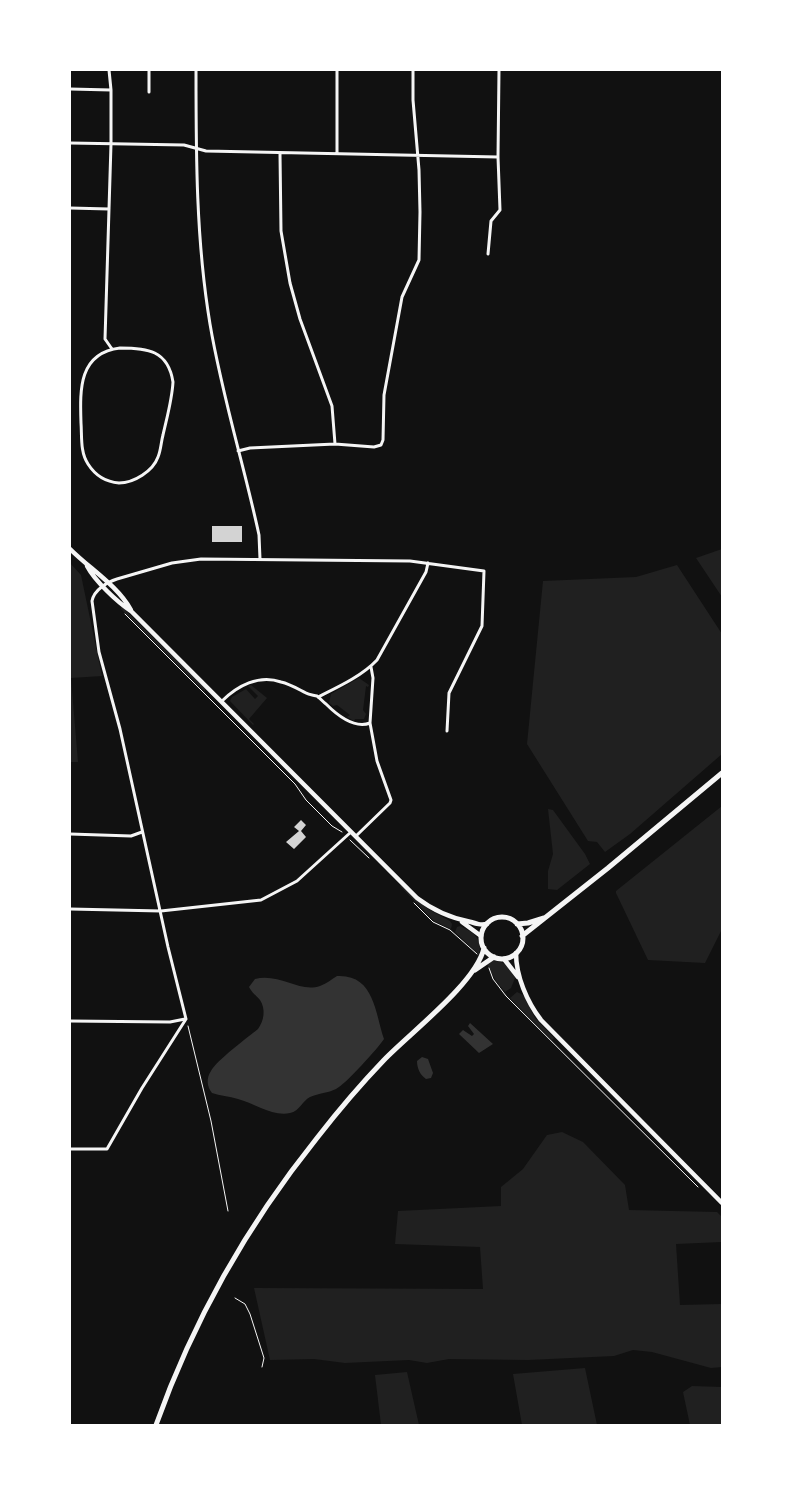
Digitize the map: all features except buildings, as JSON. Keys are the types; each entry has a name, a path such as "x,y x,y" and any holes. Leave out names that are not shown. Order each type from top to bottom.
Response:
{"main road":[{"path":"522,936 595,879 722,773"},
{"path":"156,1425 206,1310 242,1244 277,1190 318,1136 355,1092 383,1061 446,1001 474,970 490,958 504,958 516,954 521,946 522,936 517,924 508,918 495,918 487,924 481,936 484,948 494,957"},
{"path":"517,924 544,918"},
{"path":"474,970 484,948"}],"street":[{"path":"109,70 112,90 105,339 112,349"},
{"path":"149,70 149,92"},
{"path":"196,70 195,148 204,288 218,368 260,535 260,559"},
{"path":"337,70 337,153"},
{"path":"238,451 250,448 335,444 374,447 381,445 384,432 384,395 402,297 419,260 420,212 413,70"},
{"path":"488,254 491,221 500,210 498,157 499,70"},
{"path":"70,89 112,90"},
{"path":"70,143 184,145 206,151 280,154 337,153 498,157"},
{"path":"280,154 282,231 290,283 300,319 332,406 335,444"},
{"path":"70,208 109,209"},
{"path":"139,348 157,353 168,365 173,382 158,458 136,480 122,483 106,481 100,477 88,464 82,446 81,383 89,366 95,359 100,354 112,349 139,348"},
{"path":"70,549 87,566 91,574 127,603 131,611 424,903 442,914 461,921 479,925 487,924"},
{"path":"70,1150 107,1149 142,1088 186,1019 172,967 120,729 99,652 92,601 93,596 105,585 117,579 172,563 201,559 428,563 484,571 482,626 449,693 447,731"},
{"path":"318,697 371,667 378,660 426,572 428,563"},
{"path":"356,836 390,803 377,762 370,722 373,678 371,667"},
{"path":"222,701 244,685 265,679 282,682 318,697 336,714 350,721 363,725 370,722"},
{"path":"70,909 161,911 261,900 297,881 351,831"},
{"path":"70,834 131,836 142,832"},
{"path":"461,921 481,936"},
{"path":"516,954 519,978"},
{"path":"504,958 519,978 541,1020 722,1203"},
{"path":"70,1021 170,1022 186,1019"}],"path":[{"path":"124,613 301,792 306,800 332,826 344,834"},
{"path":"186,1019 211,1121 228,1211"},
{"path":"235,1298 245,1304 250,1314 264,1358 262,1367"}],"shaded area":[{"path":"722,549 722,597 696,558"},
{"path":"70,563 81,575 102,676 71,678 78,762 70,762"},
{"path":"677,565 722,634 722,754 630,834 605,852 597,842 588,841 527,744 543,581 636,577"},
{"path":"121,606 202,685 205,692 121,609"},
{"path":"359,678 369,685 368,687 366,686 363,710 366,714 364,719 355,719 354,721 347,717 350,715 337,705 333,706 329,703 331,694"},
{"path":"251,685 267,698 249,719 253,725 230,701 232,697 246,689 255,699 258,696 248,686"},
{"path":"722,806 722,929 705,963 648,960 616,891"},
{"path":"548,809 553,810 585,854 590,864 557,890 548,889 548,871 553,854"},
{"path":"401,885 428,909 450,921 452,924 451,929 434,921"},
{"path":"460,926 476,936 480,944 479,955 455,932 457,927"},
{"path":"491,961 506,965 515,978 511,988 505,992 496,981 487,964"},
{"path":"337,976 349,977 359,981 366,988 375,1007 384,1039 347,1081 336,1089 310,1097 293,1112 284,1114 210,1091 208,1079 214,1067 258,1029 262,1022 264,1011 262,1004 249,987 255,979 281,980 304,987 312,987 322,985"},
{"path":"517,992 523,995 535,1018 554,1038 552,1040 510,998"},
{"path":"470,1023 493,1044 479,1053 459,1034 463,1030 472,1036 474,1034 468,1026"},
{"path":"422,1057 428,1059 433,1073 431,1078 426,1079 419,1071 417,1061"},
{"path":"562,1132 583,1142 625,1185 629,1210 717,1212 722,1217 722,1242 676,1244 680,1305 722,1304 722,1367 711,1368 652,1352 633,1350 614,1356 528,1360 449,1359 427,1363 409,1360 345,1363 314,1359 270,1360 254,1288 483,1289 480,1247 395,1244 398,1211 501,1206 501,1187 523,1169 547,1135"},
{"path":"585,1368 597,1425 522,1425 513,1374"},
{"path":"407,1372 419,1425 381,1425 375,1375"},
{"path":"692,1386 722,1387 722,1425 690,1425 683,1392"}]}
